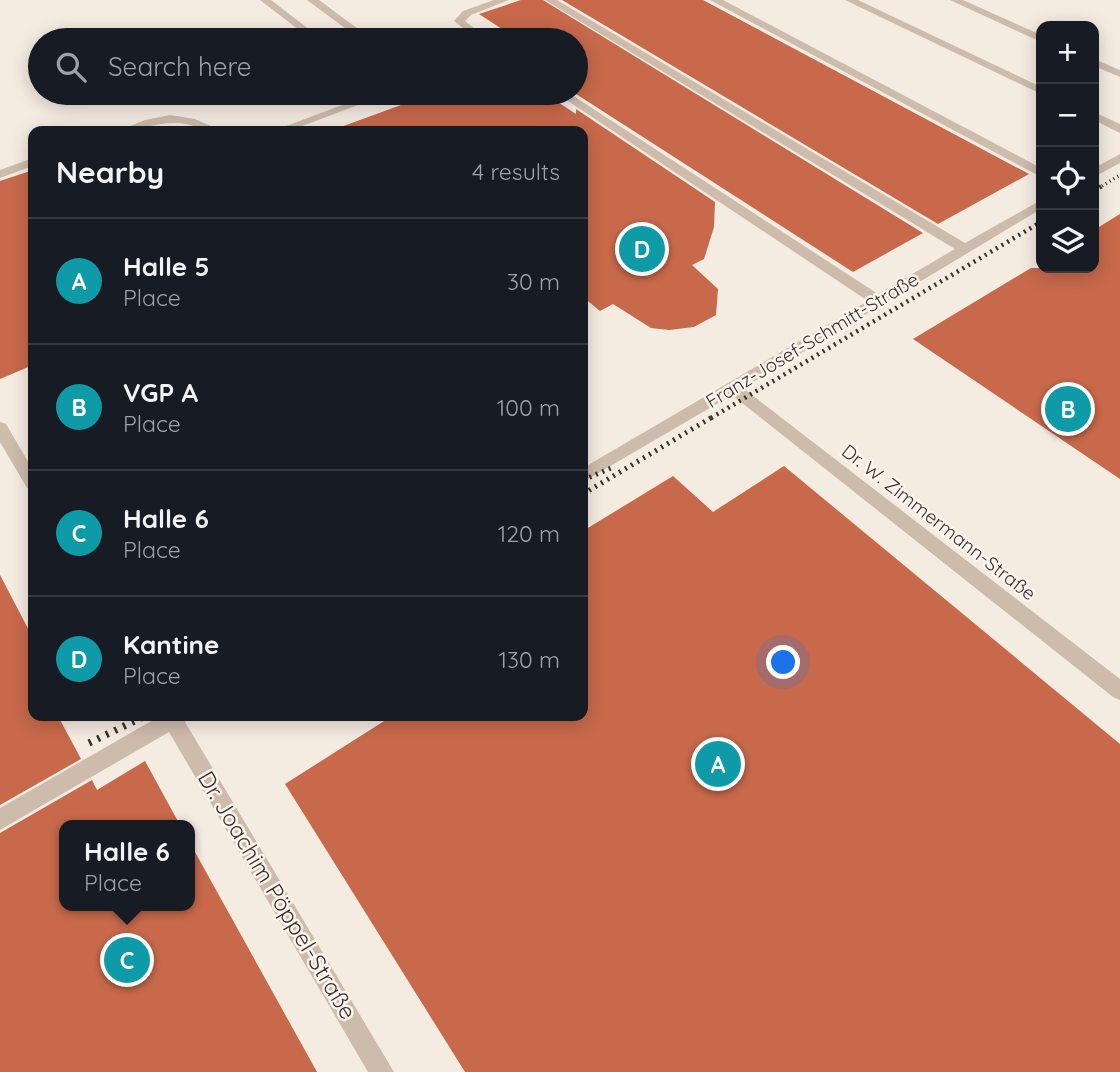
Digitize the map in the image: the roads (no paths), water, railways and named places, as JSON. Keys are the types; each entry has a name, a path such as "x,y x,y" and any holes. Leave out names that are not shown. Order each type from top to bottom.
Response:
{"lane":[{"path":"265,0 302,28"},
{"path":"312,0 351,28"},
{"path":"468,28 459,21 467,13 504,0"},
{"path":"550,0 965,249"},
{"path":"715,0 1036,170"},
{"path":"850,0 1036,89"},
{"path":"954,0 1036,37"},
{"path":"1099,64 1120,74"},
{"path":"292,126 346,105"},
{"path":"580,105 878,301"},
{"path":"139,126 163,118 194,120 206,126"},
{"path":"1099,118 1120,129"},
{"path":"1099,170 1120,158"},
{"path":"0,174 28,164"},
{"name":"Franz-Josef-Schmitt-Straße","path":"590,472 1036,207"},
{"name":"Dr. W. Zimmermann-Straße","path":"732,387 1120,691"},
{"path":"0,428 28,476"},
{"path":"0,820 167,721"},
{"name":"Dr. Joachim Pöppel-Straße","path":"176,721 382,1072"}],"railway":[{"path":"1102,186 1120,175"},
{"path":"1099,188 1105,184"},
{"path":"711,418 1036,225"},
{"path":"588,491 714,416"},
{"path":"588,478 611,468"},
{"path":"89,743 135,721"}],"place":[{"name":"Kantine","path":"642,249"},
{"name":"VGP A","path":"1068,409"},
{"name":"Halle 5","path":"718,764"},
{"name":"Halle 6","path":"127,960"}]}
